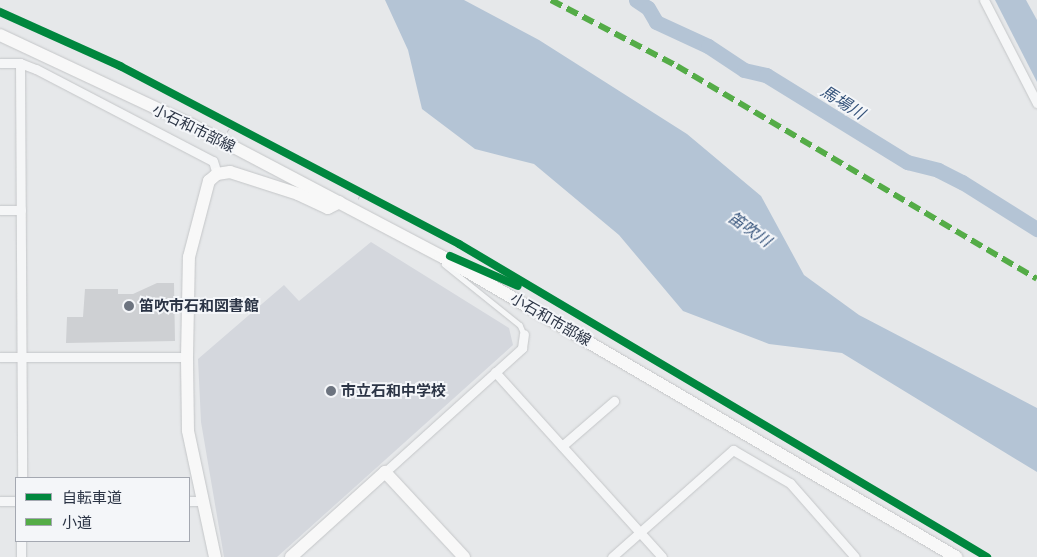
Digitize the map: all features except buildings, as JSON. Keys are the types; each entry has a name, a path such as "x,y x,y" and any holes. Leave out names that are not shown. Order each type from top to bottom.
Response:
{"main road":[{"name":"小石和市部線","path":"0,35 194,126 441,256 956,557"},
{"path":"215,557 195,501 188,431 189,257 209,181 217,174 230,172 298,194 328,208 340,202"},
{"path":"290,557 385,472 464,557"}],"street":[{"path":"984,0 1037,103"},
{"path":"0,63 20,63 213,161 217,174"},
{"path":"20,63 23,357 22,477"},
{"path":"0,210 21,210"},
{"path":"385,472 522,348 524,334"},
{"path":"0,357 187,356"},
{"path":"495,372 662,557"},
{"path":"562,446 614,401"},
{"path":"612,557 734,450 790,483 855,557"},
{"path":"0,501 15,501"},
{"path":"21,542 21,557"}],"lane":[{"path":"441,256 442,263 520,325 524,334"}],"path":[{"path":"221,118 240,129"},
{"path":"226,134 232,124"},
{"path":"352,188 369,197"},
{"path":"356,204 361,193"}],"shaded area":[{"name":"市立石和中学校","path":"371,242 509,328 513,345 277,557 224,557 201,422 198,359 284,285 299,301"}],"water":[{"name":"笛吹川","path":"385,0 464,0 539,40 687,134 761,196 804,275 859,315 1037,408 1037,472 842,353 769,344 683,311 619,235 534,164 475,149 422,109 408,50"},
{"path":"995,0 1026,0 1037,20 1037,82"}],"waterway":[{"name":"馬場川","path":"636,0 648,8 656,22 708,46 744,70 766,75 907,162 938,170 962,182 1037,229"}],"marked path":[{"path":"551,0 677,66 1037,279"}],"cycle path":[{"path":"0,12 120,66 459,244 987,557"},
{"path":"450,256 518,286"}],"place":[{"name":"笛吹市石和図書館","path":"129,306"},
{"name":"市立石和中学校","path":"331,391"}]}
